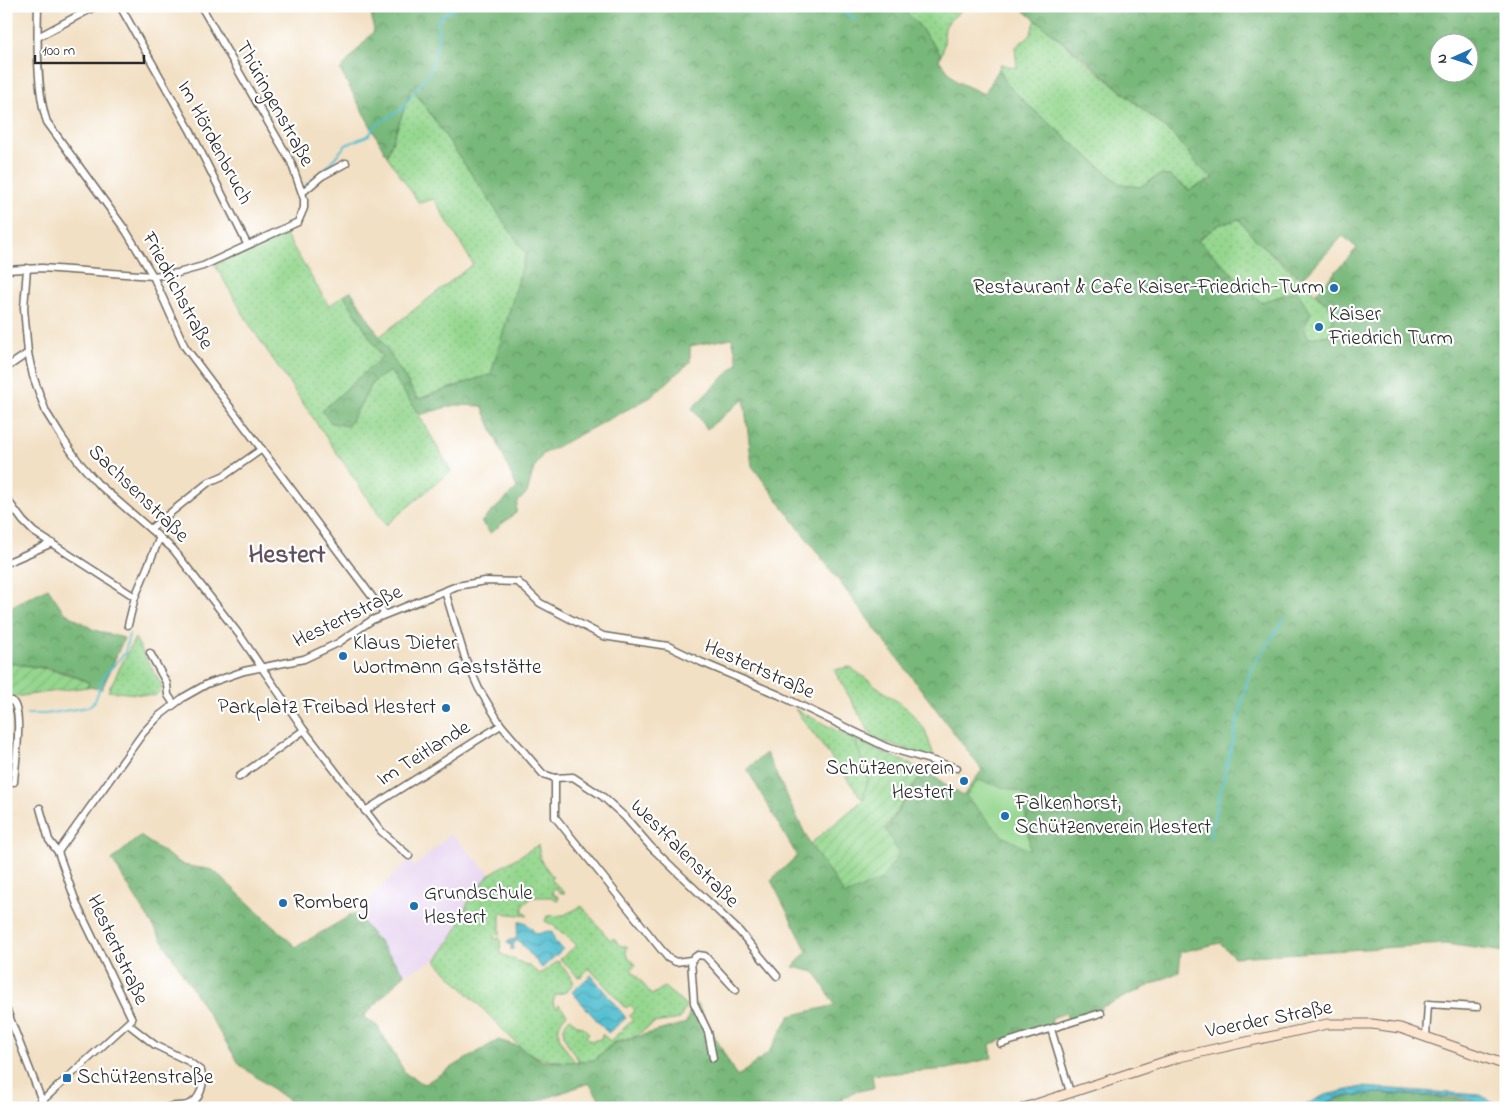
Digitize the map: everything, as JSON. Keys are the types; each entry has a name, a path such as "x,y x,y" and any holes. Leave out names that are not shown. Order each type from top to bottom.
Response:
{"main road":[{"name":"Voerder Straße","path":"1024,1108 1179,1057 1327,1024 1387,1025 1426,1036 1506,1065"}],"street":[{"name":"Friedrichstraße","path":"38,6 38,37 44,113 47,122 126,232 153,276 185,347 385,614"},
{"path":"38,37 96,6"},
{"name":"Im Hördenbruch","path":"120,6 190,130 247,244"},
{"name":"Thüringenstraße","path":"201,6 291,162 303,192"},
{"path":"6,270 27,268 153,276 178,273 203,266 298,222 304,208 303,192 322,176 346,163"},
{"name":"Sachsenstraße","path":"27,268 24,308 28,354 33,376 46,412 78,461 98,484 173,549 241,637 304,730 365,811 381,831 409,856"},
{"path":"6,368 28,354"},
{"path":"150,529 209,482 225,475 262,449"},
{"path":"6,498 22,521 52,543 136,597"},
{"path":"128,625 136,597 160,537"},
{"path":"6,563 52,543"},
{"name":"Hestertstraße","path":"58,852 143,733 174,704 208,684 262,667 304,659 319,653 385,614 445,591 484,580 518,582 540,603 603,636 668,646 700,662 779,695 886,747 957,768"},
{"name":"Westfalenstraße","path":"445,591 466,658 479,689 501,725 543,774 555,778 573,777 602,796 625,817 651,847 739,931 778,976"},
{"path":"150,653 167,684 168,695 174,704"},
{"path":"6,701 12,701 15,704 18,717 14,782"},
{"name":"Im Teitlande","path":"365,811 501,725"},
{"path":"239,777 304,730"},
{"path":"555,778 555,817 668,958 676,962 705,956 736,990"},
{"name":"Hestertstraße","path":"30,1108 42,1102 132,1019 77,905 58,852 49,840 40,808"},
{"path":"691,960 694,1003 708,1032 713,1058"},
{"path":"1426,1036 1428,1004 1477,1007"},
{"path":"6,1008 42,1102 47,1108"},
{"path":"1001,1044 1101,1013"},
{"path":"128,1024 155,1045 198,1066 203,1077 201,1091 188,1105 166,1108"},
{"path":"1051,1029 1070,1092"}],"shaded area":[{"name":"Grundschule Hestert","path":"451,834 490,874 468,899 453,934 436,959 405,974 355,913 408,861 415,866"}],"green space":[{"path":"370,6 900,6 917,23 941,55 939,60 956,81 984,94 999,69 1007,84 1028,105 1120,184 1140,187 1160,175 1170,176 1189,190 1214,178 1196,163 1172,134 1086,60 1018,6 1506,6 1506,952 1445,944 1234,957 1220,943 1181,952 1179,972 1100,1008 1101,1010 1068,1020 1066,1013 1051,1018 1053,1025 990,1044 992,1058 948,1069 872,1075 874,1088 854,1092 826,1108 605,1108 589,1083 519,1108 299,1108 240,1065 112,860 140,836 183,865 213,870 296,947 355,913 405,974 363,1017 377,1026 406,1074 424,1084 498,1040 518,1046 542,1061 577,1062 594,1060 614,1043 686,1023 692,1005 697,1004 737,1077 769,1052 790,1016 835,1005 815,972 793,967 807,951 771,880 797,856 747,769 766,753 810,844 845,895 924,770 963,796 982,770 752,466 744,399 707,429 692,408 738,363 732,338 690,346 690,362 651,397 543,454 534,468 527,493 517,503 516,513 490,533 481,522 517,488 482,406 455,405 419,415 390,371 374,381 348,426 331,423 322,411 382,357 344,295 351,291 418,399 491,374 526,254 412,87 387,156 340,70 374,31","holes":["1239,219 1252,236 1302,279 1343,236 1357,248 1316,293 1333,310 1330,335 1309,338 1304,328 1311,313 1297,291 1261,302 1198,240 1218,225"]},
{"path":"900,6 960,6 960,12 952,18 945,28 941,55 917,23"},
{"path":"1036,20 1172,134 1201,168 1214,178 1189,190 1170,176 1160,175 1140,187 1120,184 1028,105 1007,84 999,69 1000,64 1017,68 1015,48 1030,35"},
{"path":"412,87 526,254 491,374 418,399 379,337 473,264 434,199 419,203 387,156"},
{"path":"1239,219 1252,236 1333,310 1330,335 1309,338 1304,328 1261,302 1198,240 1218,225"},
{"path":"284,232 329,306 344,295 382,357 322,411 348,426 374,381 390,371 419,415 451,471 386,525 251,327 215,265"},
{"path":"48,588 64,612 94,630 124,638 102,689 87,687 89,683 71,674 48,668 6,663 6,609"},
{"path":"135,638 163,688 155,696 108,691"},
{"path":"6,663 59,672 89,683 87,687 6,698"},
{"path":"850,667 909,710 925,730 935,759 873,738 834,670"},
{"path":"795,709 855,740 868,779 863,800"},
{"path":"855,740 924,770 885,829 899,854 881,880 845,895 810,844 863,800 868,779"},
{"name":"Falkenhorst, Schützenverein Hestert","path":"978,780 1023,793 1030,850 1001,835 966,796"},
{"path":"538,845 541,861 553,877 551,879 565,893 561,893 554,887 552,893 559,897 558,901 552,897 533,897 523,905 523,911 528,916 500,913 500,934 494,935 494,939 500,938 501,954 529,966 540,974 558,961 573,980 573,984 566,992 555,995 553,1003 556,1008 559,1005 567,1014 559,1027 559,1033 563,1044 575,1062 545,1059 532,1055 518,1045 437,962 437,959 454,935 469,900 490,874"},
{"path":"582,906 610,940 614,938 620,946 627,946 626,954 636,965 631,969 652,995 664,987 686,1005 680,1019 654,1023 636,1036 614,1042 594,1060 579,1061 568,1045 564,1034 566,1023 570,1018 589,1033 586,1037 591,1041 601,1039 602,1034 610,1041 633,1020 629,1016 635,1010 630,1005 626,1008 589,968 582,976 578,977 560,959 577,945 545,921 547,916 564,915"},
{"path":"1374,1093 1460,1099 1487,1108 1380,1108 1377,1103 1353,1108 1316,1108 1340,1098"}],"water":[{"path":"519,922 525,922 537,934 548,931 552,932 554,940 563,949 542,968 518,940 513,944 514,949 511,950 511,944 508,944 507,941 516,939"},
{"path":"591,975 626,1018 608,1033 572,992"},
{"path":"1362,1087 1480,1095 1505,1108 1493,1108 1460,1097 1375,1093 1340,1097 1314,1108 1299,1108 1325,1095"}],"waterway":[{"path":"321,173 346,145 369,135 376,125 402,109 431,70 438,41 438,21 444,14 461,6"},
{"path":"830,6 856,19"},
{"path":"306,185 313,179"},
{"path":"1209,838 1250,670 1285,618"},
{"path":"26,714 46,714 88,707 95,701 104,676 125,653 129,634"},
{"path":"6,715 12,714"}],"place":[{"name":"Restaurant & Cafe Kaiser-Friedrich-Turm","path":"1334,288"},
{"name":"Kaiser Friedrich Turm","path":"1319,327"},
{"name":"Klaus Dieter Wortmann Gaststätte","path":"343,656"},
{"name":"Parkplatz Freibad Hestert","path":"446,708"},
{"name":"Schützenverein Hestert","path":"964,781"},
{"name":"Falkenhorst, Schützenverein Hestert","path":"1005,816"},
{"name":"Romberg","path":"283,903"},
{"name":"Grundschule Hestert","path":"414,906"},
{"name":"Schützenstraße","path":"67,1078"}],"district":[{"name":"Hestert","path":"287,556"}]}
